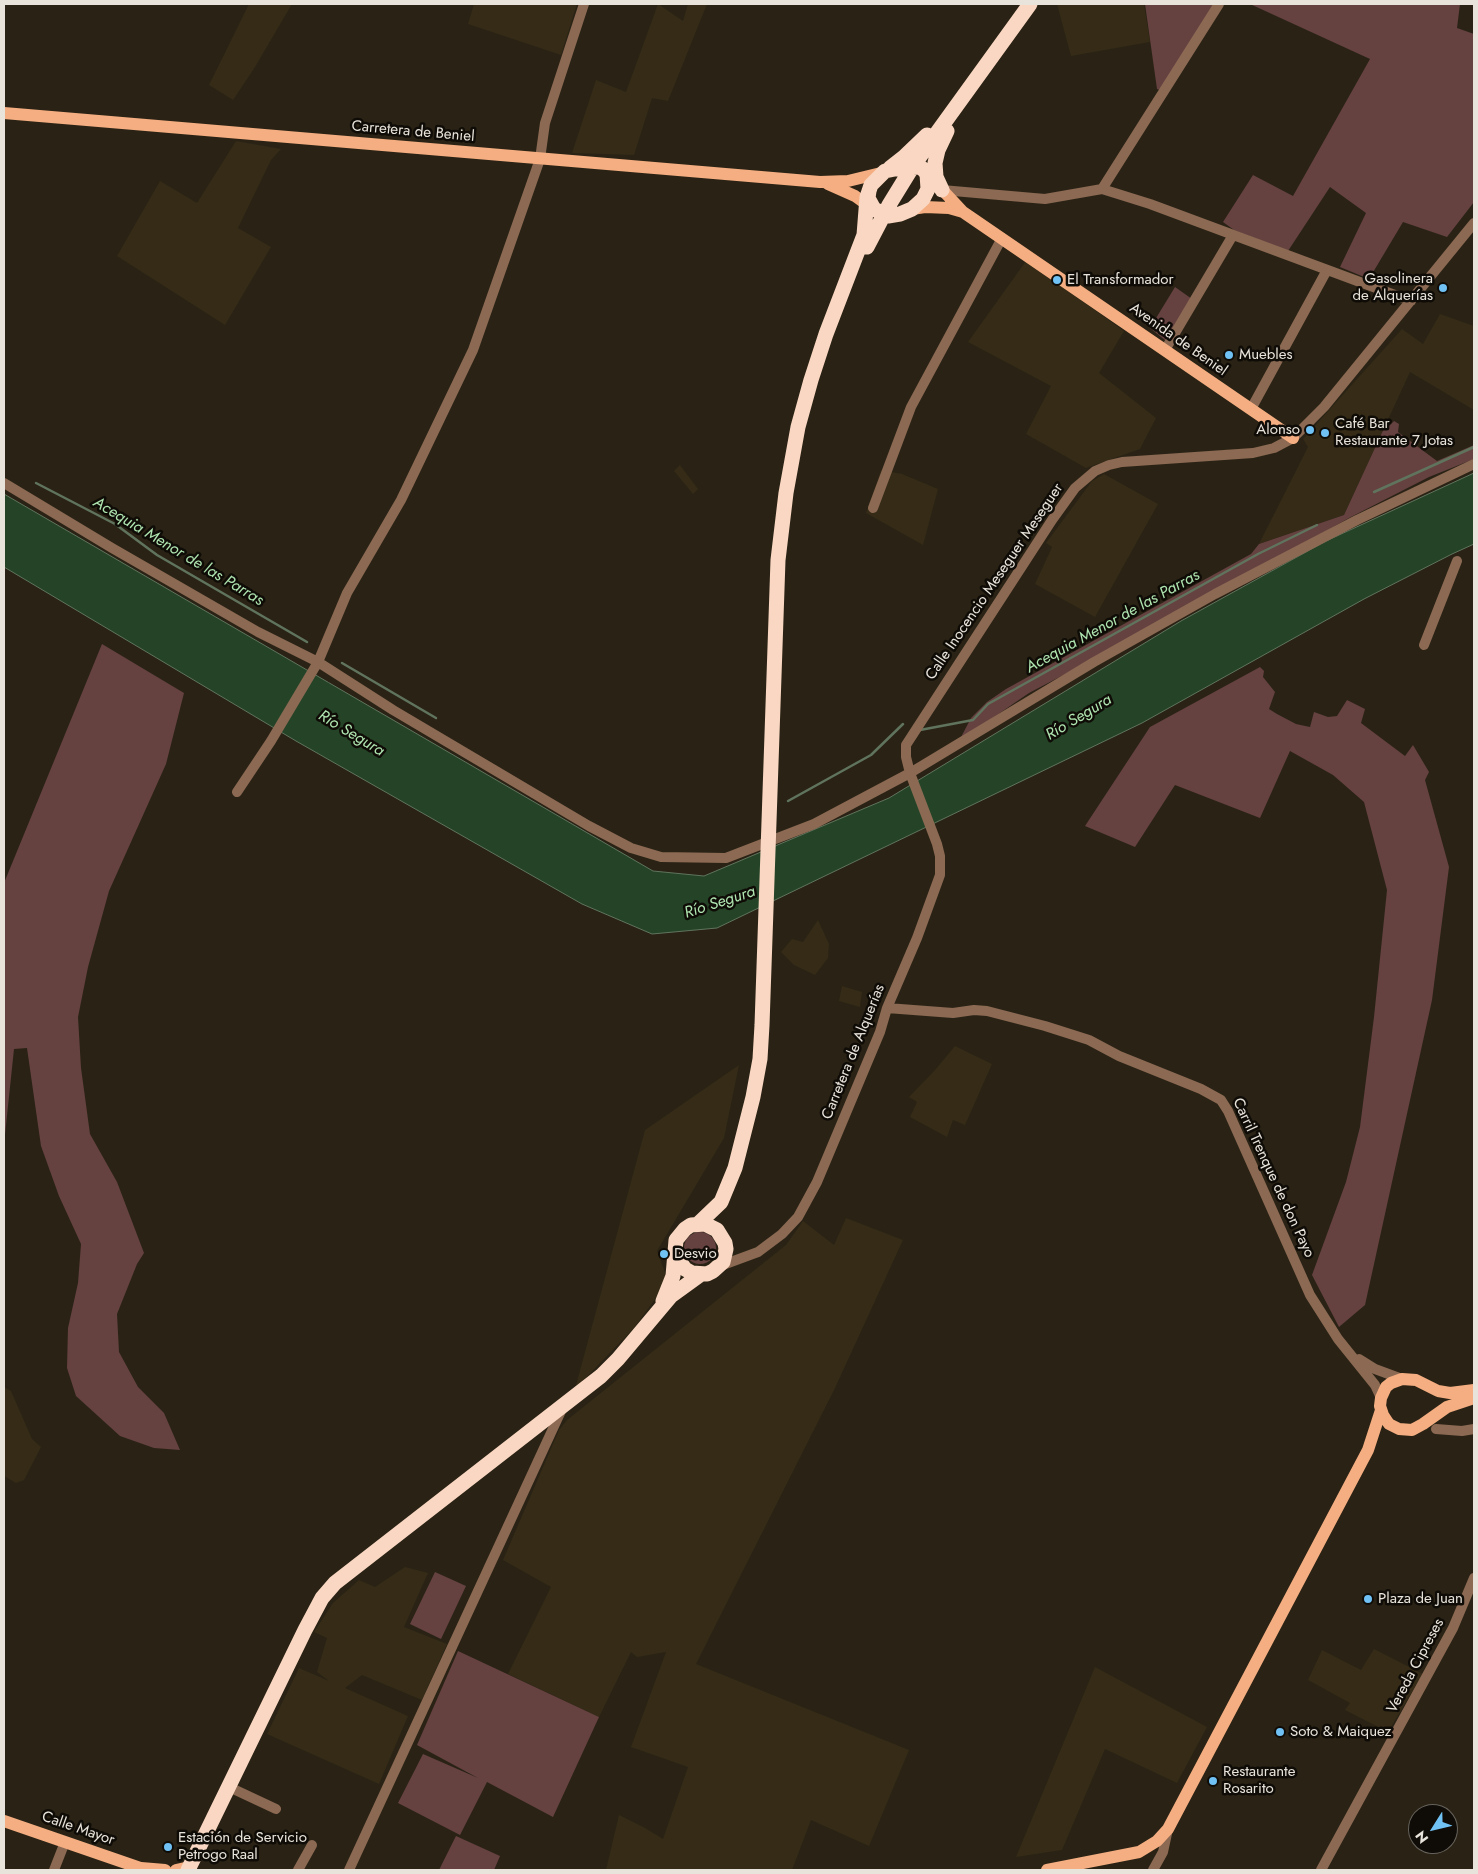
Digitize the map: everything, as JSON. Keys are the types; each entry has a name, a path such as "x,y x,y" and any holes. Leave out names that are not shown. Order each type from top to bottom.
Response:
{"highway":[{"path":"869,205 913,166 1030,4"},
{"path":"698,1224 721,1202 735,1168 744,1136 760,1059 778,560 786,493 801,418 811,380 864,235 874,181 922,141 981,71"},
{"path":"831,322 877,243 888,229 912,209 926,194 928,183 934,178 938,150 981,71"},
{"path":"885,172 913,166 922,168 934,178"},
{"path":"869,205 894,215 912,209"},
{"path":"189,1870 304,1630 322,1598 335,1583 601,1376 618,1359 671,1296 700,1275 719,1267 725,1256 721,1202"},
{"path":"653,1317 666,1295 676,1256 675,1248 680,1234 691,1225 698,1224 712,1226 723,1239"},
{"path":"676,1256 685,1269 700,1275"}],"main road":[{"name":"Carretera de Beniel","path":"4,113 820,182"},
{"path":"820,182 862,179 885,172"},
{"path":"934,178 964,212"},
{"path":"820,182 841,189 869,205"},
{"path":"912,209 925,207 948,208 964,212"},
{"name":"Avenida de Beniel","path":"964,212 1293,438"},
{"path":"1047,1870 1139,1852 1157,1841 1168,1829 1368,1450 1383,1392 1391,1383 1402,1378 1416,1380 1438,1392 1472,1397"},
{"path":"1424,1386 1431,1396 1432,1424"},
{"path":"1432,1424 1446,1407 1472,1397"},
{"path":"1381,1404 1386,1420 1399,1430"},
{"path":"1368,1450 1384,1434 1399,1430 1412,1430 1423,1424 1432,1424"},
{"name":"Calle Mayor","path":"4,1821 144,1869 176,1870 180,1868 189,1870"}],"street":[{"path":"237,792 271,741 318,662 347,593 401,500 473,350 540,159 545,123 584,4"},
{"path":"1102,189 1219,4"},
{"path":"934,178 1045,199 1102,189 1150,204 1411,301"},
{"name":"Calle Inocencio Meseguer Meseguer","path":"933,835 910,772 906,758 906,745 1052,520 1075,488 1095,471 1109,465 1139,460 1253,453 1274,448 1293,438 1324,407 1474,223"},
{"path":"1165,350 1233,235"},
{"path":"873,508 911,408 1002,238"},
{"path":"1251,410 1327,270"},
{"path":"4,483 258,632 318,662 394,710 589,826 631,848 661,856 726,858 814,824 910,772 1094,662 1215,594 1357,520 1474,464"},
{"path":"1424,645 1457,561"},
{"name":"Carretera de Alquerías","path":"719,1267 758,1252 782,1234 798,1217 817,1182 917,938 940,875 940,856 933,835"},
{"name":"Carril Trenque de don Payo","path":"887,1008 953,1013 974,1010 987,1011 1045,1026 1089,1040 1119,1056 1201,1089 1221,1100 1228,1111 1310,1295 1338,1339"},
{"path":"723,1239 741,1255 748,1257"},
{"path":"1338,1339 1364,1363 1375,1369 1402,1378"},
{"path":"1338,1339 1375,1385 1381,1404"},
{"path":"349,1870 563,1406"},
{"path":"1432,1424 1462,1431 1474,1429"},
{"name":"Vereda Cipreses","path":"1321,1870 1453,1628 1474,1578"},
{"path":"229,1787 276,1809"},
{"path":"1153,1870 1164,1852 1168,1829"},
{"path":"54,1870 65,1842"},
{"path":"298,1870 312,1845"}],"shaded area":[{"path":"249,4 292,4 233,100 209,85"},
{"path":"474,4 577,4 561,55 468,24"},
{"path":"658,4 683,21 688,4 707,4 668,101 652,98 634,155 572,153 596,80 626,92"},
{"path":"1057,4 1144,4 1150,42 1071,56"},
{"path":"1145,4 1215,4 1160,90 1157,89"},
{"path":"1250,4 1460,4 1457,28 1474,34 1474,202 1447,237 1403,222 1369,279 1340,267 1366,213 1330,187 1288,251 1234,230 1223,222 1253,175 1293,196 1370,59"},
{"path":"236,141 281,149 271,160 238,228 271,247 225,325 117,256 160,181 197,203"},
{"path":"1026,261 1124,331 1099,373 1156,418 1140,449 1086,468 1026,434 1051,386 968,342"},
{"path":"1175,287 1192,299 1166,341 1150,328"},
{"path":"1440,314 1474,326 1474,410 1410,372 1344,515 1259,544 1308,447 1303,439 1402,329 1423,344"},
{"path":"1394,421 1399,424 1398,432 1437,461 1474,445 1474,459 1429,477 1349,518 1172,618 1029,693 959,741 971,718 987,702 1006,689 1251,554 1259,544 1344,515 1386,424 1388,427"},
{"path":"680,465 698,489 693,494 674,471"},
{"path":"881,470 902,474 938,489 923,545 866,513"},
{"path":"1104,474 1158,504 1095,617 1035,584 1052,547 1046,543 1092,481"},
{"path":"102,644 184,693 166,764 109,891 88,967 78,1017 81,1068 90,1134 117,1182 144,1253 137,1264 117,1314 119,1352 138,1387 164,1413 180,1450 154,1448 120,1436 76,1396 67,1368 68,1328 78,1283 81,1244 59,1196 41,1146 27,1048 14,1049 4,1144 4,883"},
{"path":"1260,667 1264,671 1263,677 1275,692 1269,709 1296,724 1310,727 1314,712 1328,717 1337,716 1347,700 1365,709 1361,723 1405,756 1413,745 1429,772 1425,780 1449,867 1432,1000 1365,1305 1339,1327 1312,1275 1346,1182 1360,1127 1374,1017 1387,890 1364,802 1333,775 1290,751 1260,818 1175,785 1135,847 1085,826 1150,727"},
{"path":"818,920 829,944 828,958 815,975 794,965 781,952 792,939 803,942"},
{"path":"842,986 862,992 860,1007 839,1001"},
{"path":"955,1046 992,1064 965,1125 953,1120 947,1137 910,1117 917,1102 909,1097"},
{"path":"739,1065 724,1138 657,1251 666,1275 658,1295 634,1328 575,1389 645,1130"},
{"path":"846,1218 903,1240 835,1388 696,1664 909,1750 869,1846 811,1820 792,1870 606,1870 619,1815 663,1839 688,1767 631,1747 666,1652 637,1657 631,1652 599,1717 508,1674 551,1587 503,1560 559,1430 567,1420 786,1245 803,1221 834,1245"},
{"path":"700,1232 706,1233 711,1237 715,1242 715,1254 711,1259 706,1263 700,1264 694,1263 689,1259 685,1254 684,1248 685,1242 689,1237 694,1233"},
{"path":"4,1387 11,1391 32,1439 41,1447 24,1480 16,1483 4,1476"},
{"path":"405,1567 428,1573 404,1627 447,1644 422,1700 362,1675 345,1688 408,1716 379,1784 267,1734 299,1668 329,1681 317,1672 327,1638 314,1632 333,1603 359,1580 375,1587"},
{"path":"435,1572 466,1586 441,1639 410,1624"},
{"path":"1374,1649 1423,1674 1388,1732 1345,1710 1350,1703 1308,1680 1322,1650 1361,1670"},
{"path":"458,1651 599,1717 553,1817 487,1782 460,1835 398,1803 423,1754 478,1778 417,1745"},
{"path":"1095,1667 1207,1727 1177,1783 1105,1749 1062,1850 1016,1857"},
{"path":"456,1836 500,1856 494,1870 439,1870"}],"water":[{"name":"Río Segura","path":"1474,473 1474,544 1364,599 1142,723 717,928 652,934 582,904 296,741 4,567 4,494 653,871 704,876 889,798 1181,621 1326,541"}],"waterway":[{"name":"Acequia Menor de las Parras","path":"1374,492 1474,447"},
{"name":"Acequia Menor de las Parras","path":"36,483 115,524 157,555 307,642"},
{"name":"Acequia Menor de las Parras","path":"920,730 973,720 988,704 1258,554 1317,525"},
{"name":"Acequia Menor de las Parras","path":"342,663 436,718"},
{"name":"Acequia Menor de las Parras","path":"788,801 871,755 903,724"}],"place":[{"name":"El Transformador","path":"1057,280"},
{"name":"Gasolinera de Alquerías","path":"1443,288"},
{"name":"Muebles","path":"1229,355"},
{"name":"Alonso","path":"1310,430"},
{"name":"Café Bar Restaurante 7 Jotas","path":"1325,433"},
{"name":"Desvio","path":"664,1254"},
{"name":"Plaza de Juan","path":"1368,1599"},
{"name":"Soto & Maiquez","path":"1280,1732"},
{"name":"Restaurante Rosarito","path":"1213,1781"},
{"name":"Estación de Servicio Petrogo Raal","path":"168,1847"}]}
